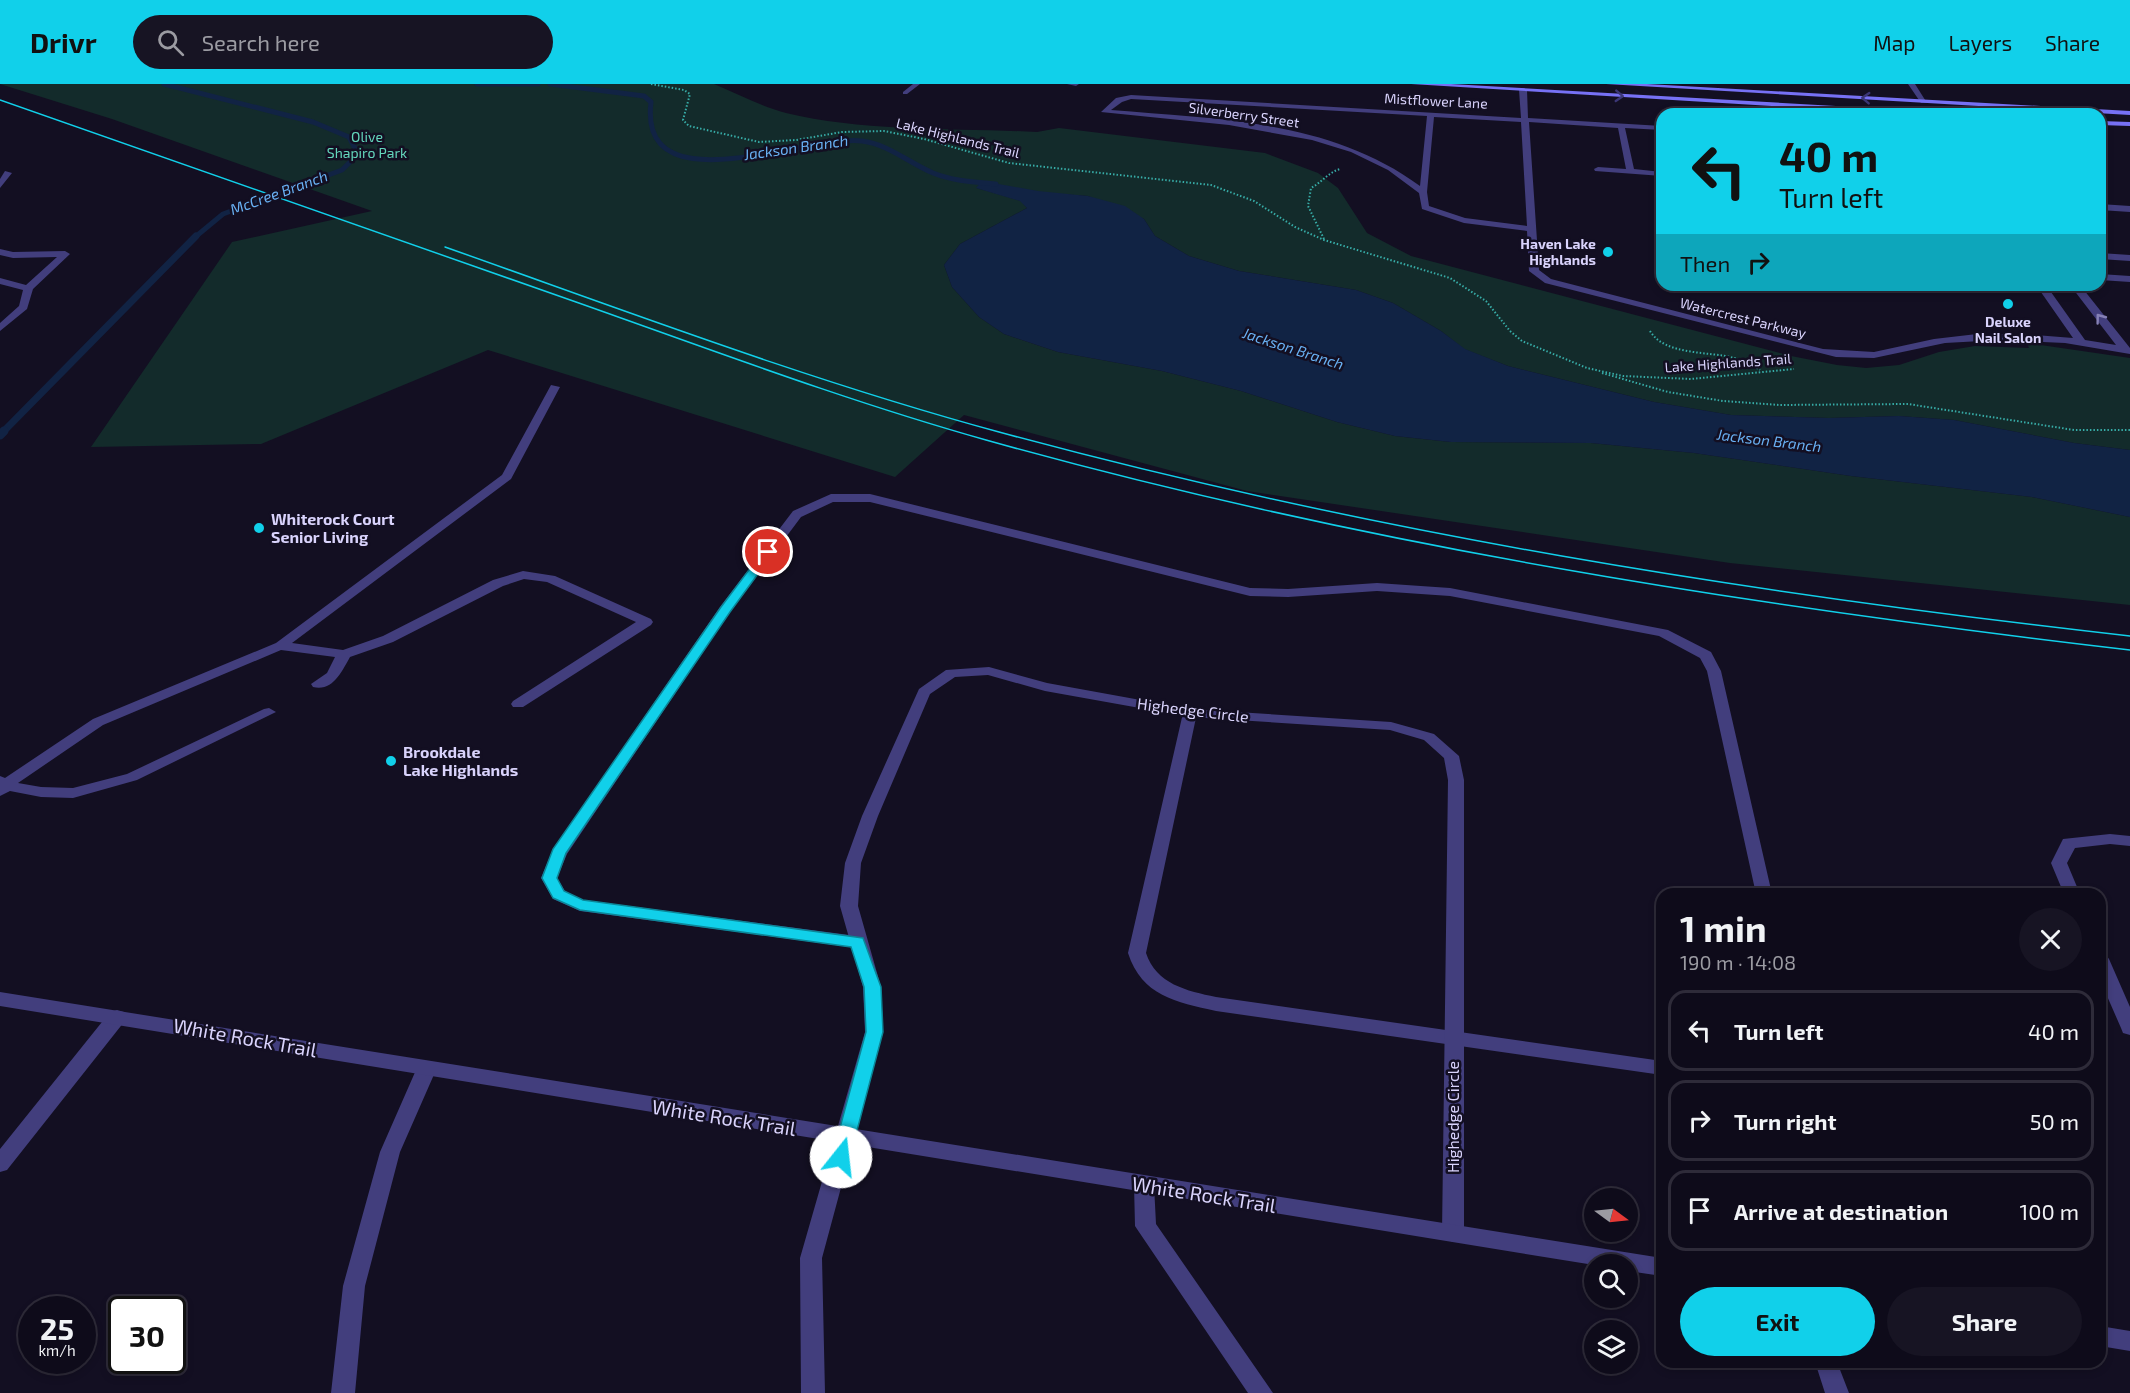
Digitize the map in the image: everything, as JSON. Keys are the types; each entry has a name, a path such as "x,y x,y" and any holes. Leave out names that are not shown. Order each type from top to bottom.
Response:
{"main road":[{"path":"1414,84 1522,87 1842,108"},
{"path":"1609,84 2044,108"},
{"path":"1924,101 1929,108"},
{"path":"2106,112 2130,113"},
{"path":"2106,123 2130,124"}],"street":[{"path":"905,93 917,84"},
{"path":"1070,84 1075,84"},
{"path":"1911,84 1924,101"},
{"name":"Watercrest Parkway","path":"1522,87 1534,271 1548,281 1823,352 1872,355 1923,342 1994,336 2081,342 2127,351"},
{"name":"Mistflower Lane","path":"1105,112 1119,100 1131,96 1656,128"},
{"name":"Silverberry Street","path":"1105,112 1294,134 1354,151 1385,164 1423,192 1425,207 1445,216 1475,224 1531,229"},
{"path":"1423,192 1431,115"},
{"path":"1621,125 1631,171"},
{"path":"1598,169 1656,173"},
{"path":"0,186 8,173"},
{"path":"2106,207 2130,208"},
{"path":"0,252 13,255 65,254 28,288 24,307 0,328"},
{"path":"0,265 13,255"},
{"path":"2106,256 2130,258"},
{"path":"2106,277 2130,279"},
{"path":"0,281 28,288"},
{"path":"2045,291 2081,342"},
{"path":"2080,291 2127,351"},
{"path":"2,786 98,722 280,646 507,477 555,387"},
{"path":"857,942 580,905 559,895 549,878 559,853 725,610 797,514 831,498 870,498 1250,592 1288,594 1377,586 1450,592 1663,633 1706,655 1714,671 1763,888"},
{"path":"280,646 344,654 388,639 498,583 524,574 550,579 646,622 518,704"},
{"path":"318,684 333,676 344,654"},
{"name":"Highedge Circle","path":"813,1393 811,1258 874,1032 872,987 857,942 849,906 853,863 870,816 924,692 951,673 989,671 1045,687 1190,713 1391,726 1429,737 1451,756 1456,780 1452,1037 1453,1233"},
{"path":"2,786 41,792 73,793 132,777 268,712"},
{"path":"1190,713 1137,953 1139,963 1164,989 1185,997 1216,1004 1656,1067"},
{"path":"2069,888 2059,863 2069,843 2110,839 2130,841"},
{"path":"2106,973 2130,1028"},
{"name":"White Rock Trail","path":"0,999 426,1070 1656,1266"},
{"path":"0,1164 117,1017"},
{"path":"343,1393 354,1286 390,1152 426,1070"},
{"path":"1144,1185 1146,1226 1262,1393"},
{"path":"2106,1337 2130,1341"},
{"path":"1828,1368 1837,1393"}],"path":[{"name":"Lake Highlands Trail","path":"651,84 684,90 690,94 691,98 683,120 689,126 731,137 759,142 780,142 842,132 884,131 924,139 1009,163 1189,181 1229,191 1254,201 1295,226 1324,240 1450,278 1486,301 1501,321 1522,341 1587,368 1623,376 1681,379 1722,377 1760,370 1801,369"},
{"path":"1324,240 1308,206 1311,188 1324,181 1332,171 1385,164"},
{"path":"1587,368 1658,390 1724,401 1810,406 1908,404 1957,410 2008,421 2064,429 2130,430"}],"green space":[{"name":"Olive Shapiro Park","path":"0,84 714,84 786,113 847,123 911,128 1037,132 1059,128 1265,153 1318,173 1338,188 1367,233 1411,256 1791,356 1866,368 1899,365 1939,352 1975,346 2029,348 2027,343 2130,358 2130,450 2074,443 1954,420 1899,416 1829,418 1731,415 1654,402 1508,366 1464,349 1441,331 1393,303 1356,290 1239,271 1189,256 1155,236 1144,219 1088,196 977,188 1021,201 1027,208 960,244 944,265 952,287 979,317 1004,334 1058,352 1162,371 1241,391 1337,422 1395,436 1451,442 1591,443 1694,453 1851,476 2032,497 2130,517 2130,605 1730,563 1247,491 964,415 895,477 488,350 261,444 91,447 232,242 372,211 112,119"}],"water":[{"path":"982,181 1038,191 1088,196 1125,206 1144,219 1155,236 1189,256 1239,271 1356,290 1393,303 1441,331 1465,349 1508,366 1654,402 1731,415 1829,418 1899,416 1954,420 2074,443 2130,450 2130,517 2032,497 1851,476 1694,453 1591,443 1451,442 1395,436 1337,422 1241,391 1162,371 1058,352 1004,334 979,317 952,287 944,265 960,244 1027,208 1020,201 976,188"}],"waterway":[{"name":"McCree Branch","path":"164,84 313,122 349,137 358,154 342,170 223,214 194,238"},
{"name":"Jackson Branch","path":"477,84 538,84"},
{"name":"Jackson Branch","path":"550,84 644,96 651,102 654,134 671,152 698,159 731,159 837,142 862,141 881,146 941,176 996,184"},
{"name":"McCree Branch","path":"3,432 194,238"},
{"name":"McCree Branch","path":"0,435 3,432"}],"tram line":[{"path":"0,100 831,392 986,440 1127,477 1268,511 1554,568 1841,613 2130,650"},
{"path":"445,247 720,345 859,391 999,432 1138,468 1419,530 1560,556 1844,600 2130,636"}],"place":[{"name":"Haven Lake Highlands","path":"1608,252"},
{"name":"Deluxe Nail Salon","path":"2008,304"},
{"name":"Whiterock Court Senior Living","path":"259,528"},
{"name":"Brookdale Lake Highlands","path":"391,761"}],"route":[{"path":"768,552 725,610 559,853 549,878 559,895 580,905 857,942 872,987 874,1032 841,1157"}]}
